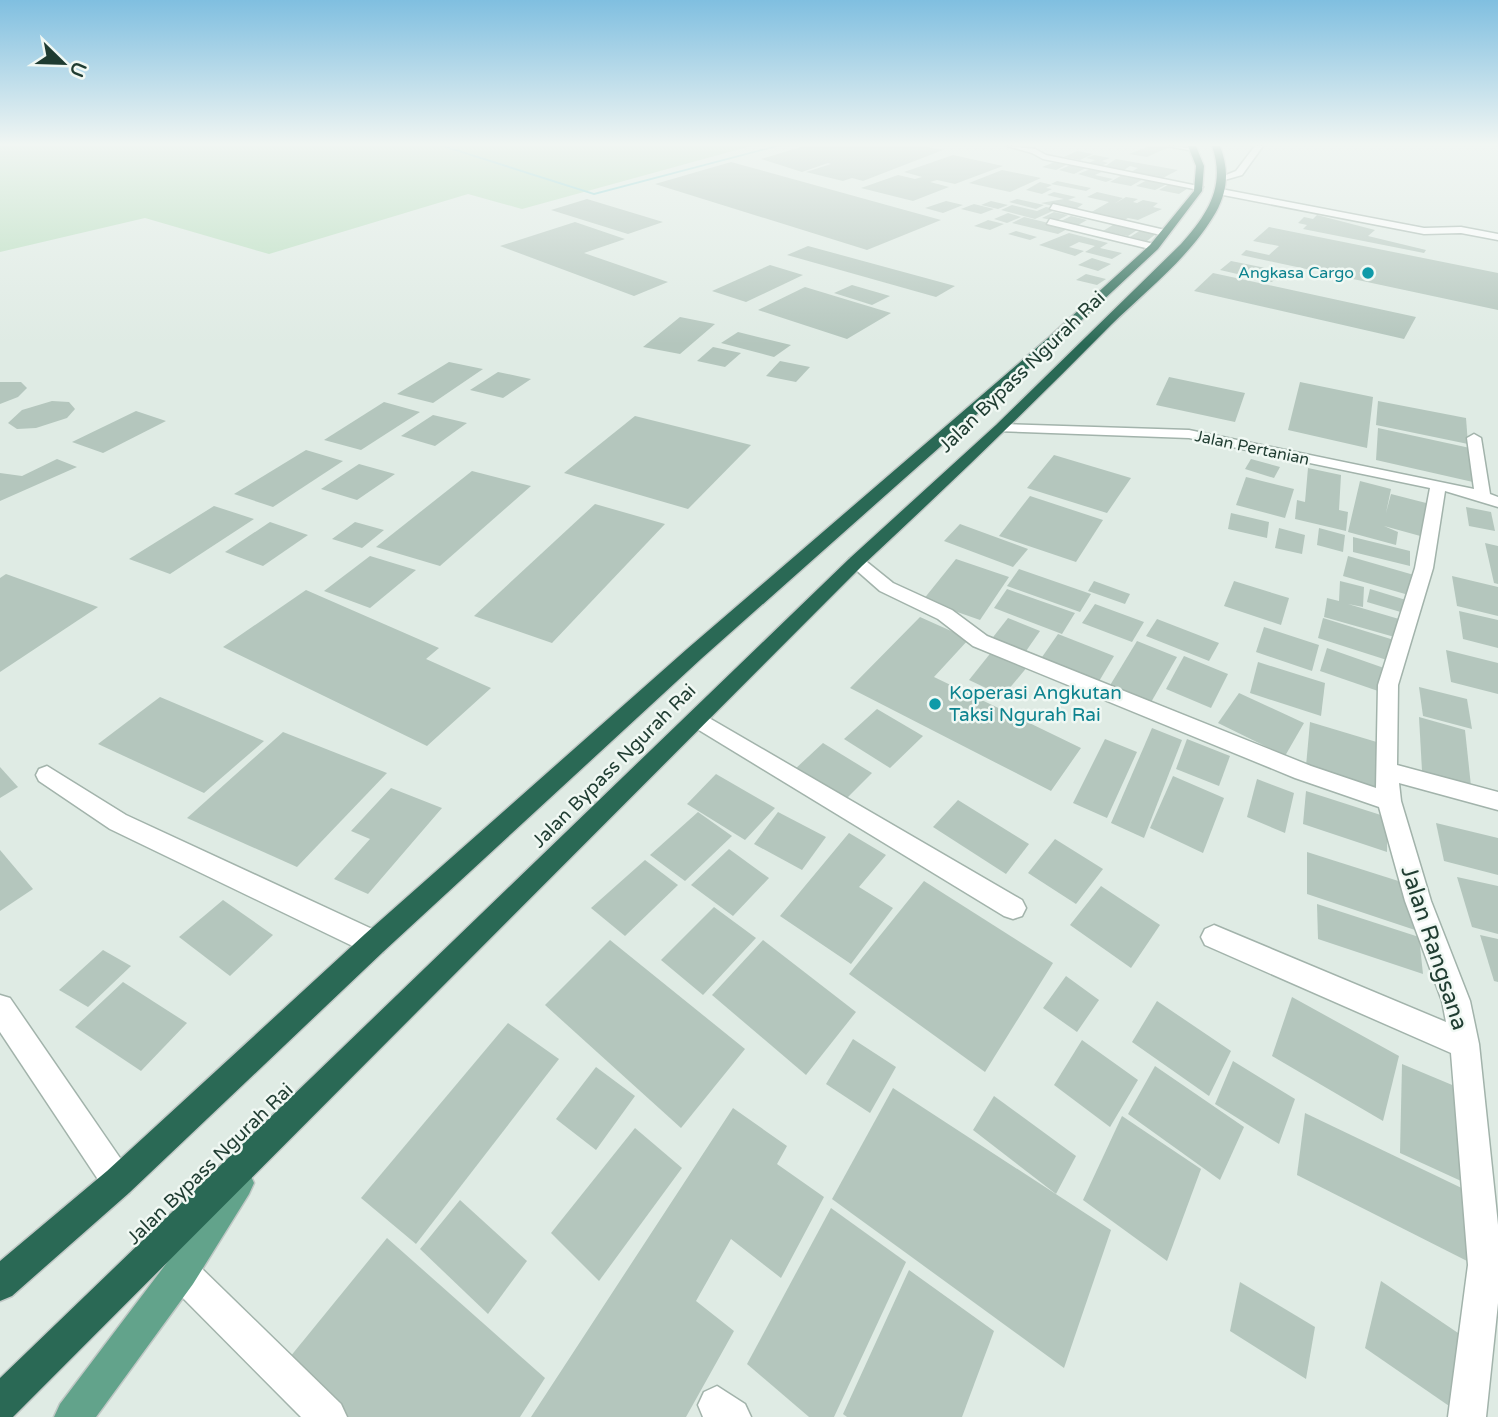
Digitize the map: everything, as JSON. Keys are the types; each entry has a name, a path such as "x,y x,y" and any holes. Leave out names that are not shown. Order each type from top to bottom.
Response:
{"highway":[{"name":"Jalan Bypass Ngurah Rai","path":"0,1284 118,1182 374,943 795,564 943,436 1160,240 1177,212"},
{"name":"Jalan Bypass Ngurah Rai","path":"0,1404 856,562 1001,428 1185,246 1204,225 1204,212"},
{"path":"943,436 980,448"}],"main road":[{"path":"73,1417 181,1272 260,1149"}],"street":[{"path":"1070,212 1160,240"},
{"path":"1358,212 1424,231 1461,230 1498,237"},
{"path":"1050,222 1160,240"},
{"name":"Jalan Pertanian","path":"1001,428 1189,434 1491,496"},
{"path":"1475,438 1491,496"},
{"name":"Jalan Rangsana","path":"1438,485 1424,568 1388,685 1386,771 1389,801 1418,901 1456,1001 1465,1044 1485,1265 1467,1417"},
{"path":"856,562 886,590 941,612 961,630 980,641 1303,772 1389,801"},
{"path":"697,719 1013,908"},
{"path":"1386,771 1498,801"},
{"path":"47,775 118,821 374,943"},
{"path":"1214,937 1465,1044"},
{"path":"0,1008 118,1182"},
{"path":"181,1272 328,1417"}],"green space":[{"path":"0,212 408,212 269,254 145,218 0,252"}],"building":[{"path":"558,212 630,212 663,222 628,234"},
{"path":"745,212 912,212 941,220 867,250"},
{"path":"1009,212 1050,212 1035,219"},
{"path":"1054,212 1068,215 1056,221 1042,218"},
{"path":"1155,212 1138,220 1128,218 1122,221 1088,214"},
{"path":"1008,213 1021,217 1007,223 994,219"},
{"path":"1317,215 1375,230 1368,236 1426,250 1424,253 1303,229 1307,225 1298,223 1304,217 1313,219"},
{"path":"1071,216 1087,220 1078,225 1061,221"},
{"path":"1024,217 1069,228 1058,234 1012,223"},
{"path":"988,220 1004,224 990,230 974,226"},
{"path":"575,222 625,239 584,253 668,282 634,296 500,246"},
{"path":"1116,223 1140,228 1128,236 1103,231"},
{"path":"1269,227 1498,273 1498,310 1241,255 1246,250 1269,255 1279,246 1253,241"},
{"path":"1141,230 1157,233 1147,241 1130,237"},
{"path":"1016,231 1037,237 1030,240 1008,234"},
{"path":"1069,233 1108,243 1100,248 1122,253 1112,259 1085,252 1095,246 1079,242 1069,247 1084,251 1075,256 1039,245"},
{"path":"808,246 955,286 936,297 787,255"},
{"path":"1092,258 1111,264 1098,271 1078,265"},
{"path":"1231,261 1281,271 1272,282 1220,270"},
{"path":"770,265 803,275 746,302 712,291"},
{"path":"1213,273 1416,317 1404,339 1194,291"},
{"path":"1086,274 1106,279 1097,285 1076,280"},
{"path":"852,285 890,296 872,305 834,293"},
{"path":"805,287 891,313 847,339 758,310"},
{"path":"680,317 715,324 680,354 643,347"},
{"path":"738,332 791,345 774,357 721,343"},
{"path":"713,347 741,353 725,367 697,361"},
{"path":"780,361 810,367 796,382 766,376"},
{"path":"449,362 483,369 433,403 397,394"},
{"path":"498,372 531,379 503,398 470,390"},
{"path":"1169,377 1245,393 1235,422 1156,405"},
{"path":"0,382 21,382 27,388 18,397 0,404"},
{"path":"1300,382 1373,397 1367,448 1288,430"},
{"path":"52,401 69,402 75,409 67,418 36,428 17,429 8,423 22,410"},
{"path":"1378,401 1466,418 1468,444 1376,425"},
{"path":"384,402 420,412 361,450 324,440"},
{"path":"136,411 166,421 103,453 72,442"},
{"path":"433,415 467,423 435,446 401,436"},
{"path":"635,416 751,445 688,509 564,473"},
{"path":"1378,428 1470,448 1473,482 1376,460"},
{"path":"306,450 343,461 273,507 234,494"},
{"path":"1054,455 1131,478 1107,513 1027,488"},
{"path":"57,459 77,467 0,501 0,473 22,476"},
{"path":"1251,459 1280,467 1274,478 1245,469"},
{"path":"359,464 395,474 357,500 321,489"},
{"path":"1308,468 1341,475 1339,510 1348,512 1346,531 1295,519 1297,500 1305,502"},
{"path":"472,471 531,486 440,566 376,547"},
{"path":"1246,477 1294,489 1285,518 1236,505"},
{"path":"1360,481 1391,489 1386,513 1391,494 1430,504 1424,537 1384,526 1398,532 1396,545 1348,532"},
{"path":"1030,496 1103,520 1076,562 999,536"},
{"path":"595,504 665,524 552,643 474,616"},
{"path":"214,506 254,519 170,574 129,559"},
{"path":"1466,507 1491,512 1495,531 1469,526"},
{"path":"1231,513 1269,522 1267,538 1228,529"},
{"path":"270,522 308,535 263,566 225,552"},
{"path":"355,522 384,530 362,548 332,539"},
{"path":"960,524 1028,549 1013,567 944,541"},
{"path":"1279,528 1305,535 1302,554 1275,548"},
{"path":"1319,528 1345,535 1343,552 1317,545"},
{"path":"1353,537 1410,551 1410,566 1353,552"},
{"path":"1485,543 1498,546 1498,584 1494,583"},
{"path":"370,556 416,570 370,608 324,591"},
{"path":"1348,556 1414,575 1412,596 1343,576"},
{"path":"956,559 1009,577 980,620 923,600"},
{"path":"1019,569 1091,594 1080,612 1007,586"},
{"path":"6,574 98,607 0,672 0,578"},
{"path":"1452,576 1498,587 1498,616 1457,606"},
{"path":"1094,581 1130,594 1125,604 1088,591"},
{"path":"1234,581 1289,598 1281,625 1224,606"},
{"path":"1340,581 1364,587 1363,607 1348,604 1399,619 1398,638 1324,617 1327,598 1339,601"},
{"path":"1007,589 1075,613 1062,634 994,608"},
{"path":"1370,589 1406,600 1404,613 1367,602"},
{"path":"306,590 439,648 426,659 491,688 427,746 223,647"},
{"path":"1095,604 1144,622 1132,642 1082,623"},
{"path":"1459,611 1498,620 1498,648 1463,639"},
{"name":"Koperasi Angkutan Taksi Ngurah Rai","path":"920,617 969,639 934,677 1081,748 1051,791 850,688"},
{"path":"1008,618 1040,631 1024,654 990,641"},
{"path":"1323,618 1394,640 1390,661 1318,638"},
{"path":"1157,619 1219,643 1209,661 1146,636"},
{"path":"1264,627 1319,645 1312,671 1256,652"},
{"path":"1058,634 1114,656 1098,683 1040,660"},
{"path":"1137,641 1177,657 1150,704 1109,687"},
{"path":"1327,648 1384,668 1378,691 1320,671"},
{"path":"993,650 1028,666 1003,696 969,680"},
{"path":"1446,650 1498,663 1498,694 1451,682"},
{"path":"1184,656 1228,674 1211,708 1166,689"},
{"path":"1258,662 1325,683 1321,716 1250,693"},
{"path":"1419,687 1467,699 1472,729 1423,716"},
{"path":"1239,693 1304,723 1285,756 1218,723"},
{"path":"160,697 264,741 204,793 98,744"},
{"path":"877,709 923,736 890,768 844,739"},
{"path":"1419,717 1465,730 1471,786 1422,771"},
{"path":"1310,722 1380,743 1380,790 1306,766"},
{"path":"1152,728 1182,740 1144,838 1111,823"},
{"path":"283,732 387,773 297,867 187,818"},
{"path":"1105,739 1137,752 1107,818 1073,803"},
{"path":"1187,739 1230,756 1219,786 1176,769"},
{"path":"823,743 872,773 844,801 794,770"},
{"path":"0,767 18,787 0,798"},
{"path":"716,774 775,808 745,840 687,804"},
{"path":"1173,776 1224,798 1203,853 1150,828"},
{"path":"1257,779 1294,793 1285,833 1247,817"},
{"path":"391,788 442,808 368,894 334,879 370,839 351,831"},
{"path":"1306,791 1387,817 1387,852 1303,824"},
{"path":"958,800 1029,844 1006,874 933,827"},
{"path":"698,812 732,836 685,881 650,855"},
{"path":"778,812 826,837 802,870 754,844"},
{"path":"1436,823 1498,838 1498,875 1444,861"},
{"path":"849,833 886,855 859,887 893,908 851,964 780,916"},
{"path":"1055,839 1103,869 1076,904 1028,873"},
{"path":"729,849 769,878 733,916 691,885"},
{"path":"0,850 33,889 0,911"},
{"path":"1307,852 1411,885 1415,930 1307,894"},
{"path":"645,860 678,885 625,936 591,908"},
{"path":"1457,877 1498,886 1498,934 1472,927"},
{"path":"924,881 1053,963 985,1072 849,974"},
{"path":"1101,886 1160,925 1131,968 1070,925"},
{"path":"223,900 273,935 230,976 179,937"},
{"path":"1317,904 1419,937 1423,974 1318,939"},
{"path":"714,907 756,938 703,995 661,960"},
{"path":"1480,935 1498,939 1498,982 1494,981"},
{"path":"610,940 745,1049 681,1128 545,1005"},
{"path":"763,940 856,1012 806,1075 712,995"},
{"path":"103,950 131,966 88,1007 59,990"},
{"path":"1066,976 1099,1000 1077,1032 1043,1008"},
{"path":"123,982 187,1023 141,1071 75,1027"},
{"path":"1292,997 1399,1056 1383,1121 1272,1056"},
{"path":"1157,1001 1231,1051 1209,1096 1132,1042"},
{"path":"508,1023 559,1059 416,1244 361,1198"},
{"path":"853,1039 896,1067 870,1113 826,1084"},
{"path":"1082,1040 1138,1080 1110,1127 1054,1085"},
{"path":"1233,1061 1295,1099 1279,1144 1215,1104"},
{"path":"1402,1064 1469,1092 1472,1186 1400,1153"},
{"path":"1155,1066 1244,1127 1220,1180 1128,1114"},
{"path":"596,1067 635,1096 596,1150 556,1119"},
{"path":"893,1088 1111,1230 1064,1368 832,1199"},
{"path":"994,1096 1076,1156 1056,1194 973,1130"},
{"path":"733,1108 787,1146 777,1164 824,1197 781,1278 731,1239 696,1301 734,1331 686,1417 531,1417"},
{"path":"1305,1113 1470,1192 1471,1263 1297,1175"},
{"path":"1122,1116 1201,1169 1167,1261 1083,1200"},
{"path":"635,1128 682,1168 599,1281 551,1233"},
{"path":"460,1200 527,1261 488,1314 420,1249"},
{"path":"831,1208 906,1262 834,1417 809,1417 747,1364"},
{"path":"387,1238 545,1378 520,1417 348,1417 290,1357"},
{"path":"909,1270 994,1331 962,1417 847,1417 843,1414"},
{"path":"1381,1281 1464,1337 1452,1408 1365,1348"},
{"path":"1240,1282 1315,1327 1306,1379 1230,1331"}],"place":[{"name":"Angkasa Cargo","path":"1368,273"},
{"name":"Koperasi Angkutan Taksi Ngurah Rai","path":"935,704"}]}
